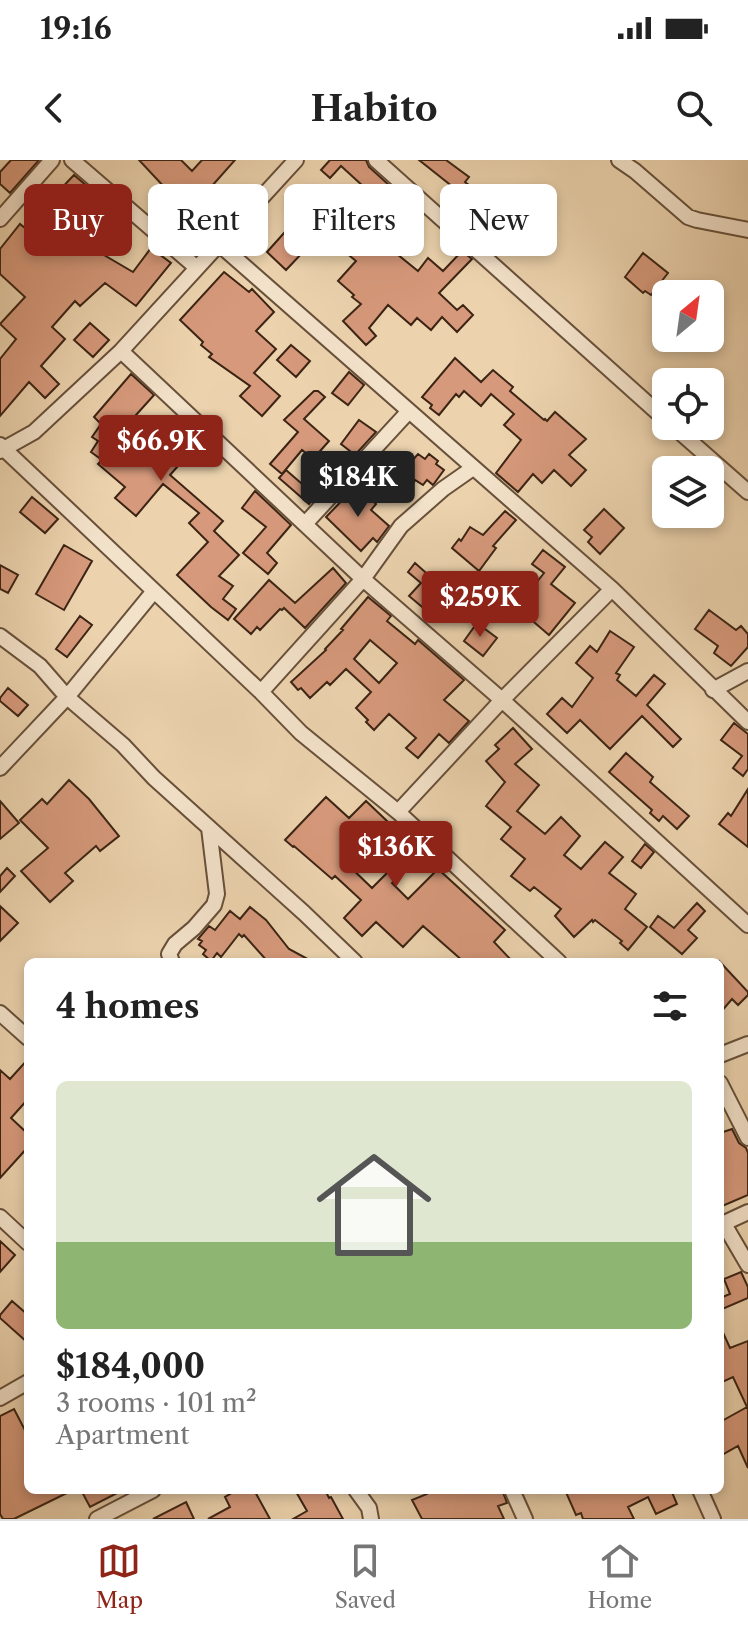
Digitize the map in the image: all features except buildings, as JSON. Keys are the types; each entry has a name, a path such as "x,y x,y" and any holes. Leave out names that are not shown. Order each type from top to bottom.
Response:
{"street":[{"path":"0,219 52,160"},
{"path":"72,160 197,268"},
{"path":"268,191 296,160"},
{"path":"376,160 652,407"},
{"path":"619,160 688,217 748,230"},
{"path":"208,256 121,351 34,432 2,448 301,733 398,812 555,958"},
{"path":"233,256 612,589 748,722"},
{"path":"121,351 363,579 502,700 748,925"},
{"path":"305,524 409,411"},
{"path":"689,440 748,492"},
{"path":"261,692 363,579 401,526 443,489 473,468"},
{"path":"398,812 502,700 612,589"},
{"path":"0,768 67,697 154,591"},
{"path":"0,636 40,666 67,697 123,745 154,778 351,958"},
{"path":"713,690 748,671"},
{"path":"170,958 169,954 175,944 214,905 217,894 209,828"},
{"path":"0,1013 24,1034"},
{"path":"724,1053 748,1044"},
{"path":"724,1091 748,1138"},
{"path":"724,1224 748,1212"},
{"path":"0,1217 24,1239"},
{"path":"724,1228 748,1265"},
{"path":"0,1398 24,1384"},
{"path":"97,1519 145,1494"},
{"path":"359,1494 369,1508 371,1519"},
{"path":"514,1494 525,1519"},
{"path":"702,1494 713,1519"}]}
